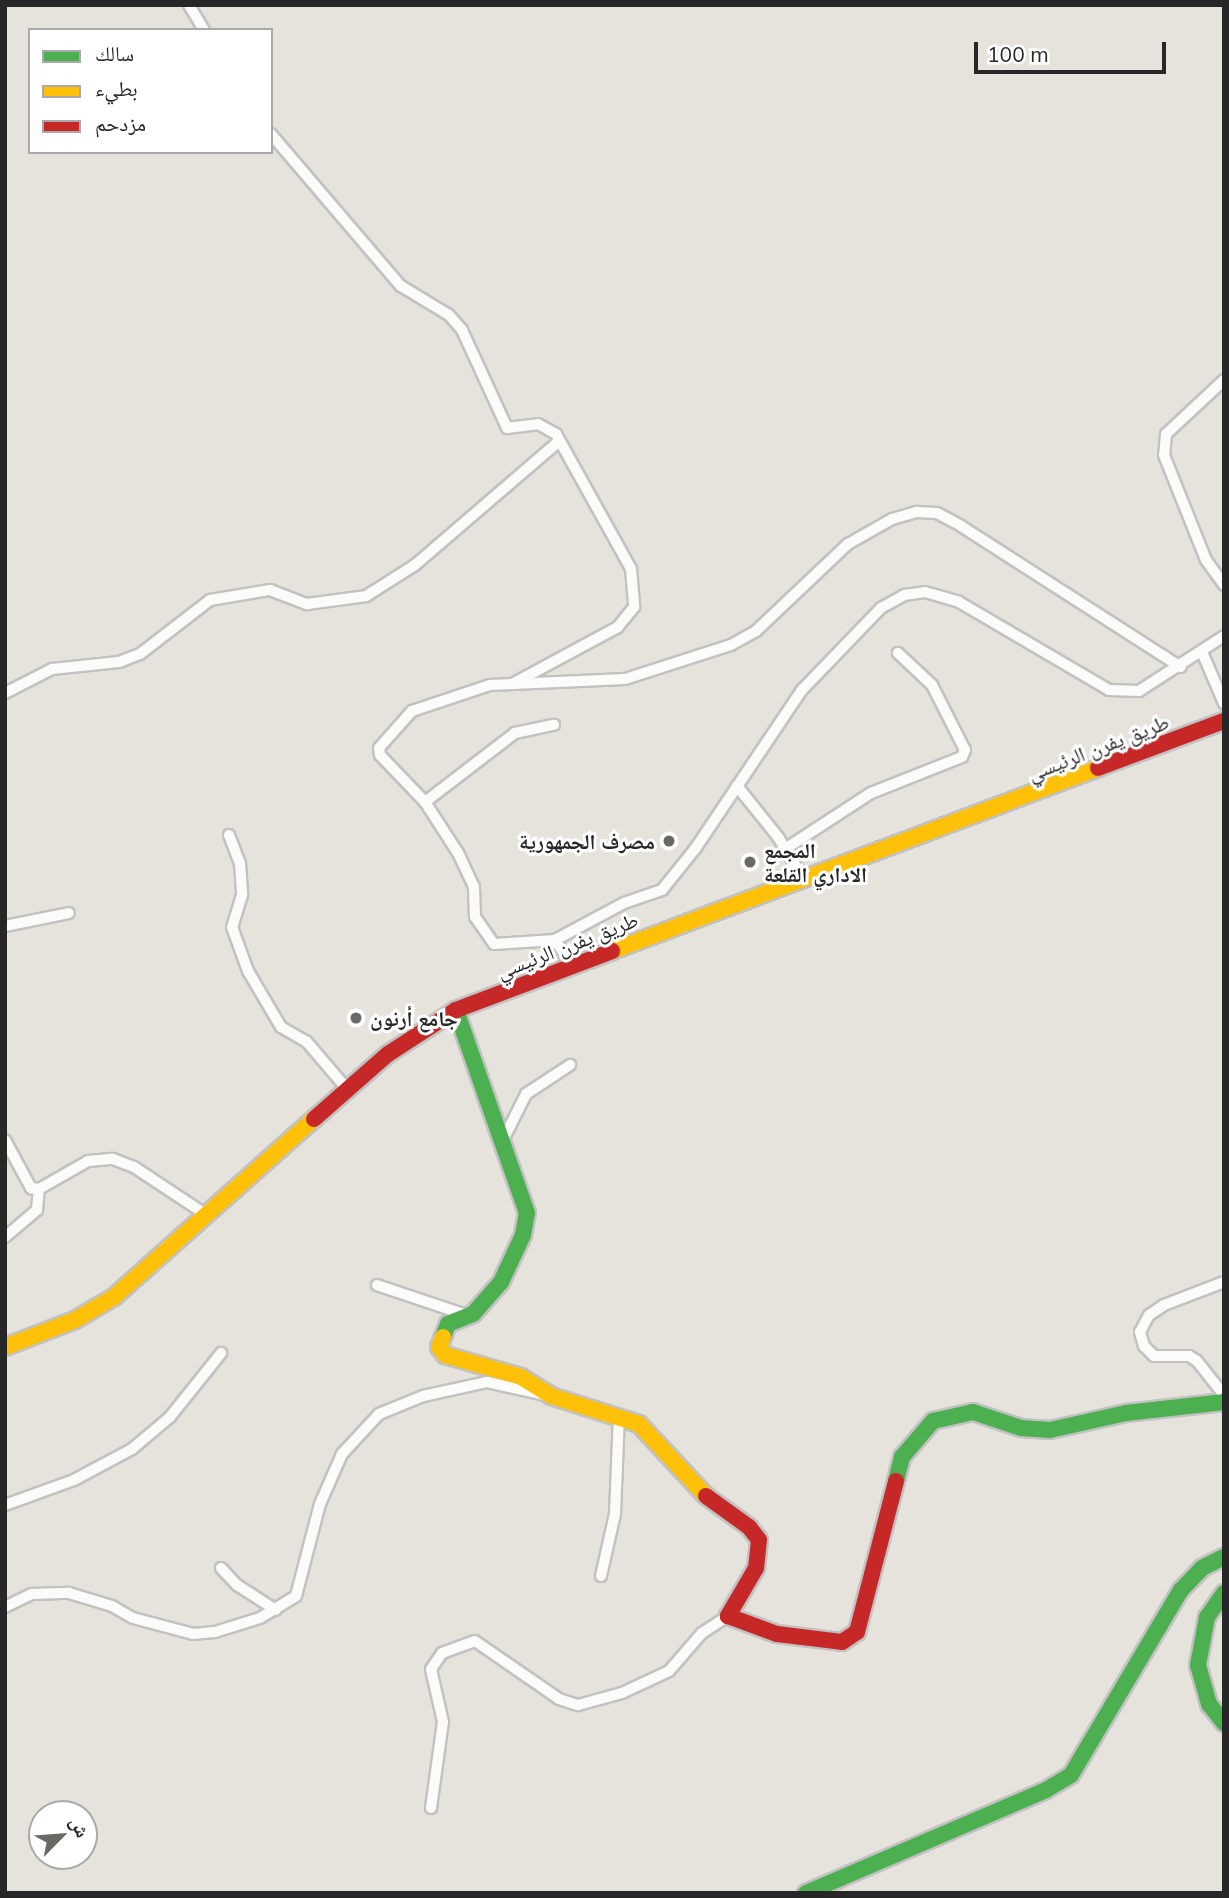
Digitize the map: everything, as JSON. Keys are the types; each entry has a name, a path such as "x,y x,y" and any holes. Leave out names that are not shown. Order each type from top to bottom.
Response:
{"street":[{"path":"189,5 203,28"},
{"path":"273,136 401,286 449,314 472,349 507,428 544,425 559,441 631,569 634,607 618,627 566,651 509,686"},
{"path":"1224,380 1166,434 1164,455 1206,560 1224,585"},
{"path":"5,693 52,669 119,662 140,654 210,600 270,590 307,604 366,596 415,565 559,441"},
{"path":"1181,667 961,526 937,513 917,512 892,519 848,544 756,631 732,645 625,679 458,692 412,711 379,748 380,755 425,802 458,853 474,887 475,917 494,944 555,940 624,903 662,890 802,690 881,608 904,594 925,592 959,602 1109,690 1139,691 1181,667 1224,636"},
{"path":"1202,652 1224,703"},
{"path":"785,849 871,793 962,757 965,750 932,685 898,653"},
{"name":"طريق يفرن الرئيسي","path":"5,1347 75,1320 114,1297 347,1088 417,1032 456,1010 1224,720"},
{"path":"425,802 515,733 554,725"},
{"path":"737,786 785,849 804,879"},
{"path":"229,835 240,863 242,895 232,928 248,971 281,1027 307,1042 347,1088"},
{"path":"5,926 69,913"},
{"path":"555,940 573,966"},
{"path":"456,1010 501,1144 524,1195 523,1236 489,1301 469,1316 448,1324 441,1336 439,1347 445,1356 521,1377 551,1396"},
{"path":"501,1144 526,1094 570,1065"},
{"path":"5,1140 31,1188 39,1188 88,1161 113,1159 134,1167 205,1214"},
{"path":"5,1237 37,1210 39,1188"},
{"path":"1224,1282 1164,1305 1149,1315 1140,1332 1144,1346 1154,1356 1189,1356 1197,1361 1224,1395"},
{"path":"377,1284 469,1316"},
{"path":"5,1505 74,1480 132,1449 170,1417 221,1353"},
{"path":"9,1603 32,1594 68,1593 193,1634 240,1625 276,1610 296,1596 303,1581 320,1504 342,1454 379,1414 423,1396 487,1382 551,1396 639,1424 714,1504 749,1527 759,1540 756,1568 729,1616 702,1633 669,1671 622,1693 578,1705 559,1699 475,1641 442,1653 431,1669 443,1722 431,1808"},
{"path":"729,1616 777,1633 831,1641 842,1642 857,1632 902,1457 933,1421 972,1412 1021,1428 1050,1430 1126,1413 1224,1402"},
{"path":"601,1576 615,1514 619,1416"},
{"path":"806,1893 1046,1790 1071,1775 1181,1590 1202,1568 1224,1557"},
{"path":"221,1568 237,1585 276,1610"},
{"path":"1224,1593 1207,1617 1198,1665 1209,1704 1224,1723"}],"traffic: fast":[{"path":"443,1337 448,1324 473,1314 501,1282 523,1235 527,1213 456,1010"},
{"path":"896,1481 902,1457 933,1421 973,1412 1021,1428 1050,1430 1126,1413 1224,1402"},
{"path":"806,1893 1046,1790 1071,1775 1181,1590 1202,1568 1224,1557"},
{"path":"1224,1593 1207,1617 1198,1665 1209,1704 1224,1723"}],"traffic: slow":[{"path":"612,951 1098,768"},
{"path":"5,1347 75,1320 114,1297 314,1119"},
{"path":"443,1337 439,1347 445,1355 521,1377 551,1396 639,1424 706,1496"}],"traffic: jam":[{"path":"1098,768 1224,721"},
{"path":"314,1119 388,1054 456,1010 612,951"},
{"path":"706,1496 749,1527 759,1540 756,1568 728,1616 777,1634 842,1642 857,1632 896,1481"}],"place":[{"name":"مصرف الجمهورية","path":"669,841"},
{"name":"المجمع الاداري القلعة","path":"750,862"},
{"name":"جامع أرنون","path":"356,1018"}]}
